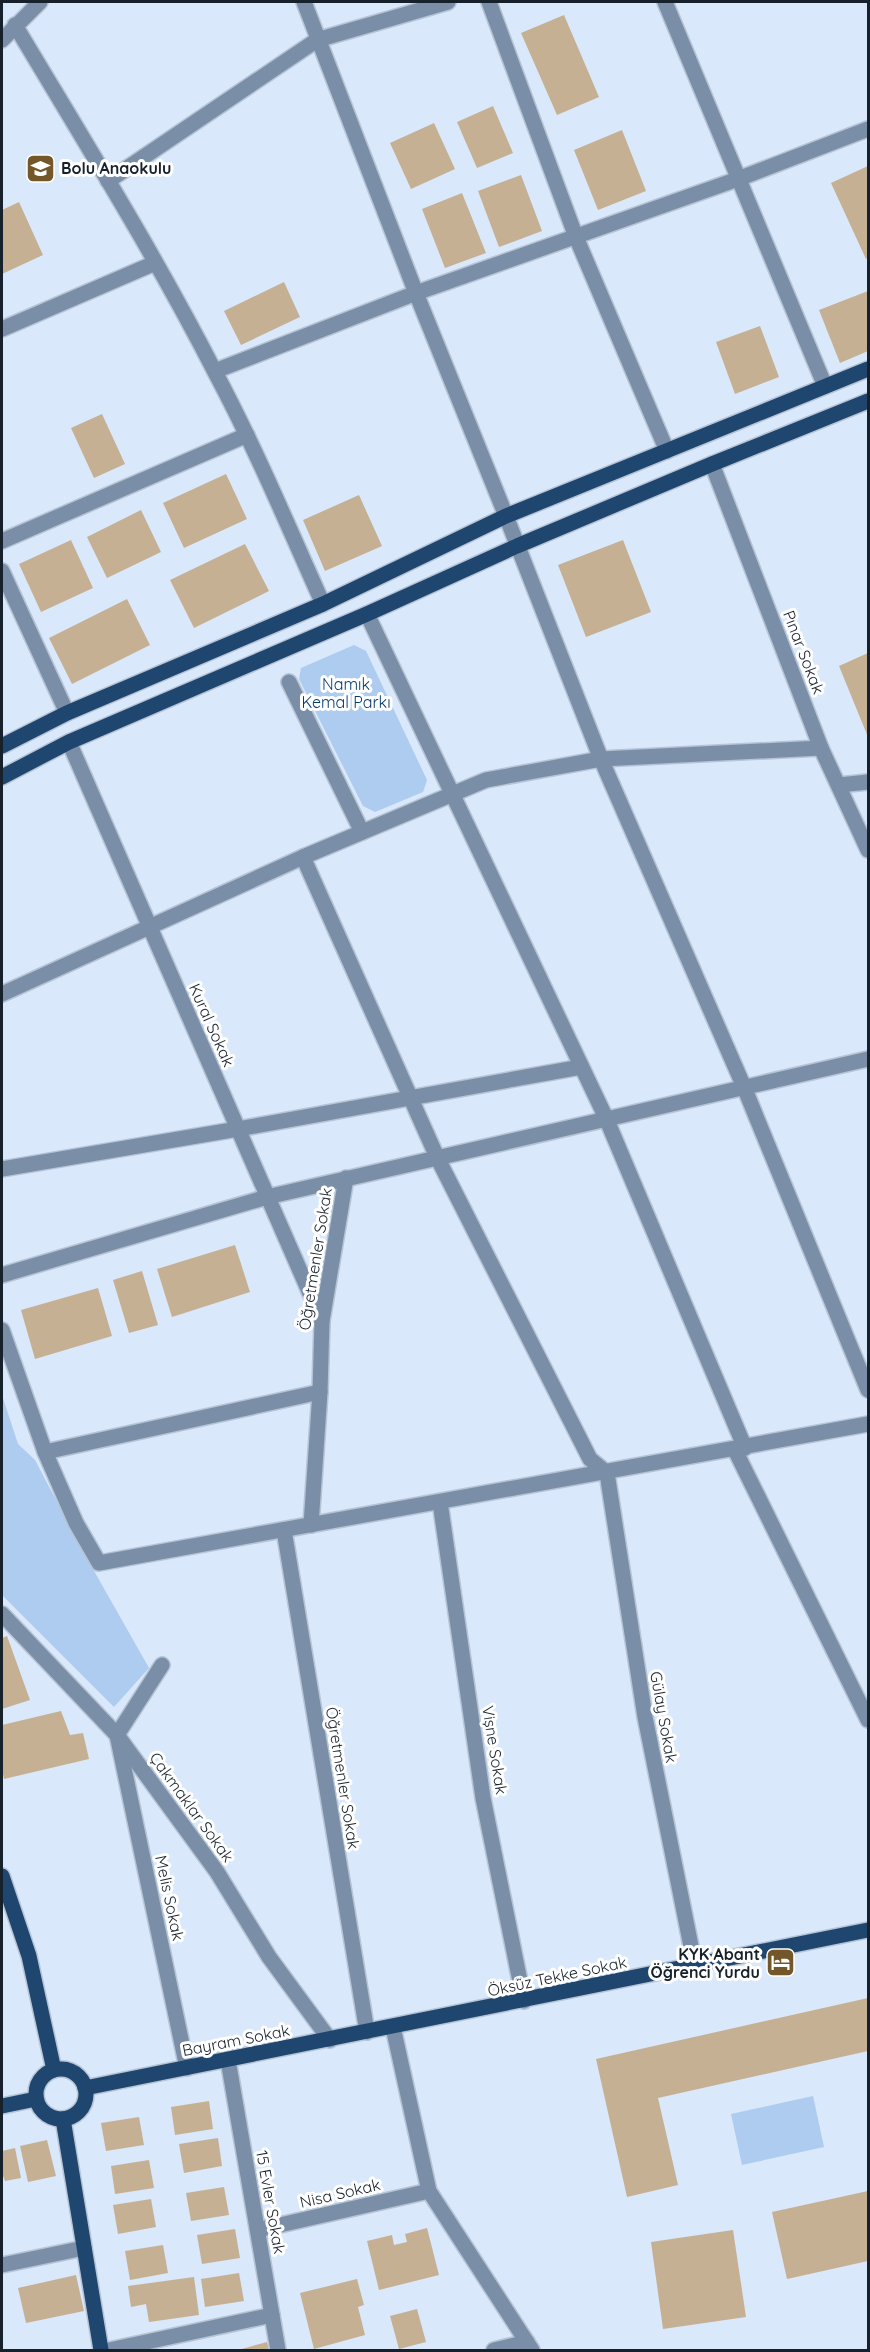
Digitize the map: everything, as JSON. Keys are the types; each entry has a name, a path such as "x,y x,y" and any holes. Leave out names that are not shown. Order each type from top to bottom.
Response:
{"main road":[{"path":"2,746 68,713 323,603 506,516 868,369"},
{"path":"2,777 69,742 367,614 517,546 868,401"},
{"path":"2,1876 6,1903 29,1956 54,2070"},
{"name":"Öksüz Tekke Sokak","path":"393,2027 868,1930"},
{"name":"Bayram Sokak","path":"85,2088 393,2027"},
{"path":"54,2070 66,2070 73,2073 85,2088 85,2100 82,2107 77,2114 63,2119 52,2118 44,2114 36,2099 39,2082 54,2070"},
{"path":"2,2106 36,2099"},
{"path":"63,2119 101,2350"}],"street":[{"path":"2,40 40,2"},
{"path":"304,2 416,293 601,759 744,1087 868,1390"},
{"path":"108,181 317,40 448,2"},
{"path":"489,2 576,237 667,451"},
{"path":"665,2 825,386"},
{"path":"15,25 156,263 215,372 247,435 323,603"},
{"path":"215,372 416,293 738,179 868,129"},
{"path":"2,329 156,263"},
{"path":"2,541 247,435"},
{"name":"Pınar Sokak","path":"712,464 821,748 868,850"},
{"path":"2,571 68,713"},
{"path":"367,614 606,1118 740,1449 868,1720"},
{"path":"289,682 362,832"},
{"name":"Kural Sokak","path":"69,742 322,1321"},
{"path":"2,994 303,857 486,780 601,759 821,748"},
{"path":"838,785 868,782"},
{"path":"303,857 437,1157 590,1459 607,1473"},
{"path":"2,1275 267,1197 868,1059"},
{"path":"2,1169 238,1130 581,1067"},
{"name":"Öğretmenler Sokak","path":"311,1525 320,1392 322,1321 346,1178"},
{"path":"2,1330 45,1452 76,1523 99,1563 740,1449 868,1424"},
{"path":"45,1452 320,1392"},
{"name":"Gülay Sokak","path":"607,1473 645,1717 695,1966"},
{"name":"Vişne Sokak","path":"440,1502 483,1798 524,2001"},
{"name":"Öğretmenler Sokak","path":"284,1530 368,2032"},
{"name":"Çakmaklar Sokak","path":"2,1614 117,1735 217,1872 269,1957 330,2040"},
{"path":"117,1735 162,1665"},
{"name":"Melis Sokak","path":"117,1735 187,2068"},
{"path":"393,2027 429,2192 529,2346 494,2350"},
{"name":"15 Evler Sokak","path":"228,2060 278,2350"},
{"name":"Nisa Sokak","path":"258,2230 429,2192"},
{"path":"2,2265 84,2248"},
{"path":"109,2350 272,2315"}],"green space":[{"name":"Namık Kemal Parkı","path":"354,645 366,651 427,780 423,792 375,812 363,806 299,679 301,668"},
{"path":"2,1395 18,1444 35,1460 85,1555 149,1668 114,1707 2,1595"},
{"path":"813,2096 824,2147 742,2165 731,2114"}],"building":[{"path":"564,15 599,97 557,115 521,33"},
{"path":"493,106 513,153 477,168 457,122"},
{"path":"434,123 455,169 411,189 390,143"},
{"path":"622,130 646,191 598,210 574,150"},
{"path":"868,166 868,258 866,259 831,183"},
{"path":"521,175 542,231 499,247 478,191"},
{"path":"462,193 486,253 445,268 422,209"},
{"path":"19,202 43,255 2,274 2,210"},
{"path":"284,282 300,317 241,345 224,311"},
{"path":"868,291 868,351 840,363 819,310"},
{"path":"760,326 779,377 735,394 716,342"},
{"path":"102,414 125,464 94,478 71,428"},
{"path":"226,474 247,519 184,548 163,503"},
{"path":"359,495 382,546 325,571 303,520"},
{"path":"141,510 161,552 107,578 87,537"},
{"path":"71,540 93,588 41,612 19,564"},
{"path":"623,540 651,612 586,637 558,565"},
{"path":"245,544 269,591 194,628 170,580"},
{"path":"127,599 150,645 72,684 49,638"},
{"path":"868,653 868,737 839,666"},
{"path":"235,1245 250,1292 172,1317 157,1269"},
{"path":"142,1271 158,1325 129,1333 113,1280"},
{"path":"98,1288 112,1336 35,1359 21,1310"},
{"path":"7,1636 30,1700 2,1709 2,1638"},
{"path":"61,1711 70,1735 83,1733 89,1759 4,1779 2,1725"},
{"path":"868,1998 868,2051 658,2098 678,2185 627,2197 596,2059"},
{"path":"209,2101 213,2129 175,2135 171,2107"},
{"path":"139,2117 144,2145 106,2151 101,2123"},
{"path":"218,2138 222,2166 184,2173 179,2144"},
{"path":"47,2140 56,2176 28,2182 20,2146"},
{"path":"15,2148 21,2178 5,2181 2,2173 2,2151"},
{"path":"149,2160 154,2188 115,2194 111,2166"},
{"path":"224,2187 229,2215 191,2221 186,2193"},
{"path":"868,2191 868,2261 787,2279 772,2212"},
{"path":"151,2199 156,2227 118,2234 113,2205"},
{"path":"427,2228 439,2275 379,2290 367,2241 392,2235 394,2245 407,2242 405,2234"},
{"path":"235,2229 240,2258 202,2264 197,2235"},
{"path":"733,2230 746,2317 663,2329 651,2242"},
{"path":"163,2245 168,2273 130,2280 125,2251"},
{"path":"239,2273 244,2301 205,2307 201,2279"},
{"path":"76,2275 84,2311 26,2323 18,2288"},
{"path":"194,2277 199,2315 149,2322 146,2304 131,2307 128,2286"},
{"path":"357,2279 364,2305 358,2307 365,2335 314,2349 300,2293"},
{"path":"417,2309 426,2342 399,2349 390,2316"},
{"path":"267,2342 269,2350 238,2350"}],"place":[{"name":"Bolu Anaokulu","path":"40,168"},
{"name":"KYK Abant Öğrenci Yurdu","path":"781,1963"}]}
